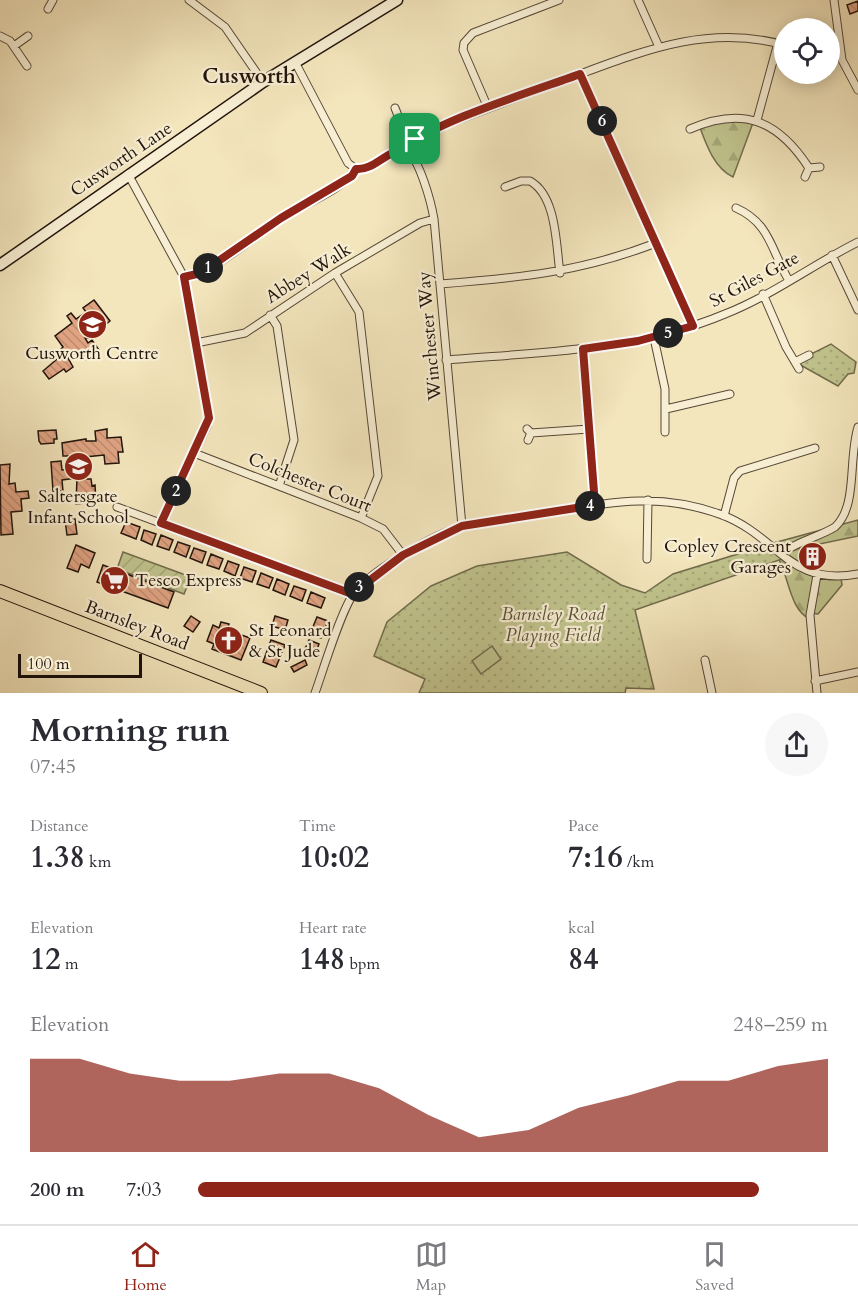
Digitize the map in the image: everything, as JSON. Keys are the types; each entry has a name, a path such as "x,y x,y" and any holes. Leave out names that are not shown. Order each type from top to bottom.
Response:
{"highway":[{"name":"Barnsley Road","path":"0,591 261,693"}],"street":[{"path":"48,9 53,0"},
{"path":"189,0 198,3 232,35 263,82"},
{"path":"397,0 295,62 348,163 356,169 363,169 408,146 436,128 659,47 703,38 737,36 774,43"},
{"path":"488,108 463,50 466,38 473,33 559,0"},
{"path":"638,0 659,47"},
{"path":"834,0 836,18"},
{"path":"0,36 7,37 27,66"},
{"path":"14,46 28,36"},
{"path":"840,50 844,67 858,90"},
{"name":"Cusworth Lane","path":"0,265 128,174 295,62"},
{"path":"757,120 774,66"},
{"path":"580,74 693,326"},
{"name":"Winchester Way","path":"395,108 431,203 434,219 462,526"},
{"path":"690,129 724,117 757,120 780,133 809,168"},
{"path":"809,168 820,167"},
{"path":"805,177 809,168"},
{"path":"184,277 201,273 281,218 352,176 356,169"},
{"path":"128,174 184,277 209,418 161,523"},
{"path":"503,188 521,181 530,182 543,194 552,224 560,273"},
{"path":"736,208 755,218 766,230 775,258 788,279"},
{"name":"Abbey Walk","path":"196,343 245,333 335,273 420,223 434,219"},
{"name":"St Giles Gate","path":"447,360 583,349 654,338 739,308 858,242"},
{"path":"440,284 560,273 617,258 656,243"},
{"path":"832,255 858,310"},
{"path":"335,273 359,312 378,476 361,518"},
{"path":"763,294 797,366 809,355"},
{"path":"270,315 277,326 294,440 279,486"},
{"path":"654,338 663,375 665,432"},
{"path":"583,349 595,505"},
{"path":"666,410 730,394"},
{"path":"781,554 796,544 833,528 845,518 853,502 856,484 853,447 858,427"},
{"path":"529,434 589,429"},
{"path":"724,516 734,478 740,471 815,448"},
{"name":"Colchester Court","path":"194,453 361,518 383,529 403,555"},
{"path":"647,559 648,500"},
{"path":"315,693 352,594 403,555 462,526 595,505 648,500 695,506 724,516 753,531 798,568 817,575 841,578 858,574"},
{"path":"117,507 352,594"},
{"path":"817,575 810,612 817,693"},
{"path":"705,660 712,693"},
{"path":"815,681 858,672"}],"green space":[{"path":"754,120 733,177 716,162 699,125 708,121"},
{"path":"831,344 856,362 854,373 848,374 838,386 795,362"},
{"path":"858,520 858,536 800,548 798,568 841,578 842,585 818,614 810,613 810,619 798,609 779,560 784,558 770,544"},
{"name":"Barnsley Road Playing Field","path":"770,544 785,558 635,610 654,689 626,688 625,693 419,693 425,679 374,656 387,622 431,586 477,566 567,552 621,585 645,593 673,574"},
{"path":"123,552 191,577 184,594 117,569"},
{"path":"492,646 501,659 481,674 472,661"}],"building":[{"path":"858,1 858,11 850,14 847,5"},
{"path":"94,300 110,321 89,338 85,338 88,343 92,340 99,350 85,360 78,351 68,358 73,367 66,372 64,369 49,379 43,371 63,354 60,350 63,347 55,336 72,323 67,316 71,313 76,319 86,312 83,308"},
{"name":"Saltersgate Infant School","path":"107,429 107,438 121,437 123,452 118,452 119,463 105,464 104,455 85,457 87,479 91,479 92,486 95,485 96,502 76,504 77,478 62,480 63,491 53,491 51,462 61,461 62,470 70,469 69,456 63,456 62,443 86,439 86,441 96,441 95,431"},
{"path":"56,430 57,439 54,439 54,443 41,444 38,431"},
{"path":"10,464 9,484 15,483 16,492 28,491 29,498 21,499 22,511 11,512 13,534 1,535 0,465"},
{"path":"75,519 77,534 67,535 65,520"},
{"path":"126,522 140,527 136,539 121,533"},
{"path":"144,530 156,534 152,545 141,540"},
{"path":"161,535 173,540 169,550 157,546"},
{"path":"178,542 190,546 186,557 174,552"},
{"path":"76,545 95,553 89,568 81,564 78,572 67,568"},
{"path":"194,548 206,552 202,563 190,558"},
{"name":"Copley Crescent Garages","path":"805,548 821,553 818,564 803,558"},
{"path":"211,554 223,559 219,569 207,565"},
{"path":"228,561 239,565 235,576 224,571"},
{"path":"103,565 174,592 168,608 97,582"},
{"path":"244,567 256,571 252,582 240,578"},
{"path":"261,573 273,578 269,588 257,584"},
{"path":"277,579 289,584 285,595 273,590"},
{"path":"294,586 306,590 302,601 290,596"},
{"path":"311,592 325,598 321,608 307,603"},
{"path":"191,616 200,622 193,632 184,626"},
{"path":"275,616 288,620 285,630 272,626"},
{"path":"317,617 328,621 321,638 310,634"},
{"name":"St Leonard & St Jude","path":"221,622 229,624 227,630 250,638 241,660 212,649 214,644 207,641 213,625 219,628"},
{"path":"271,640 285,645 276,667 263,662"},
{"path":"309,640 319,644 314,657 303,653"},
{"path":"305,660 307,665 294,672 291,667"}],"place":[{"name":"Cusworth Centre","path":"92,324"},
{"name":"Saltersgate Infant School","path":"78,467"},
{"name":"Copley Crescent Garages","path":"812,556"},
{"name":"Tesco Express","path":"114,580"},
{"name":"St Leonard & St Jude","path":"228,640"}],"district":[{"name":"Cusworth","path":"249,76"}],"route":[{"path":"580,74 693,326 654,338 583,349 595,505 462,526 390,563 352,594 161,523 209,418 184,277 201,273 281,218 352,176 356,169 363,169 400,149 406,150 415,139 436,128 580,74"}]}
